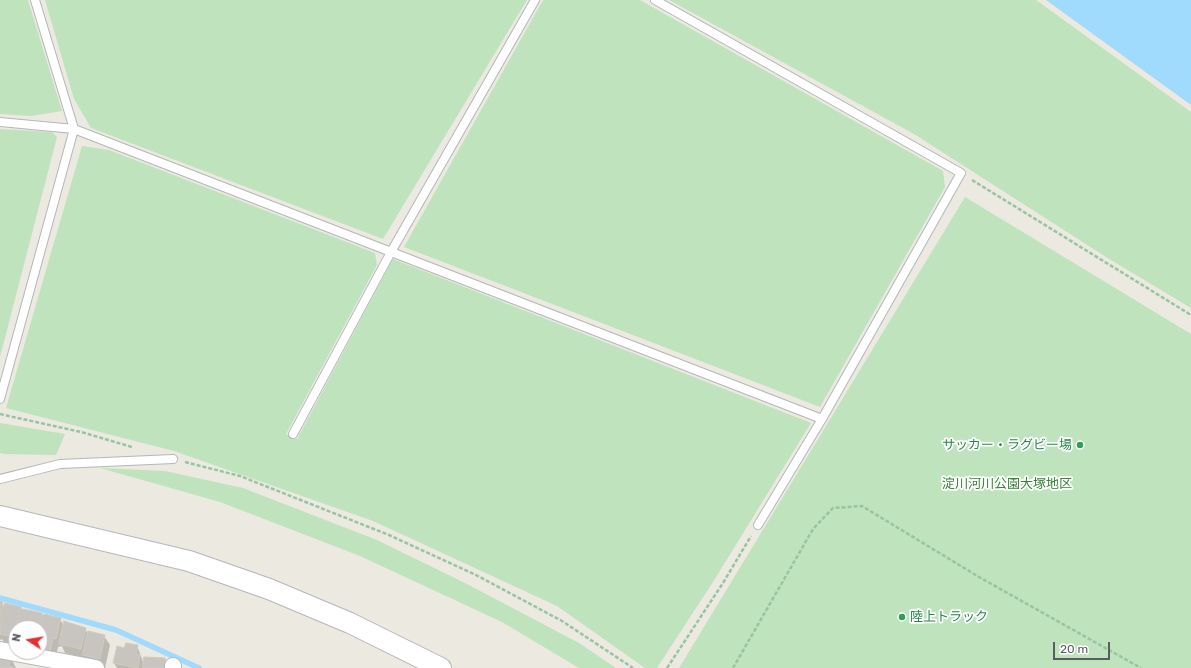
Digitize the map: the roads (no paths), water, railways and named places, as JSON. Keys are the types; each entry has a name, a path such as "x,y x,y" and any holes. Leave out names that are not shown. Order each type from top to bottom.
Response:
{"street":[{"path":"0,516 189,561 269,589 350,623 441,668"},
{"path":"0,650 96,668"}],"lane":[{"path":"0,399 74,129 35,0"},
{"path":"293,434 391,252 535,0"},
{"path":"655,0 961,173 822,419 758,525"},
{"path":"0,122 74,129 822,419"},
{"path":"0,479 60,464 173,458"}],"water":[{"path":"1046,0 1191,0 1191,105"}],"waterway":[{"path":"0,598 116,630 199,668"}],"place":[{"name":"サッカー・ラグビー場","path":"1080,445"},
{"name":"陸上トラック","path":"902,617"}],"park label":[{"name":"淀川河川公園大塚地区","path":"1007,484"}]}
